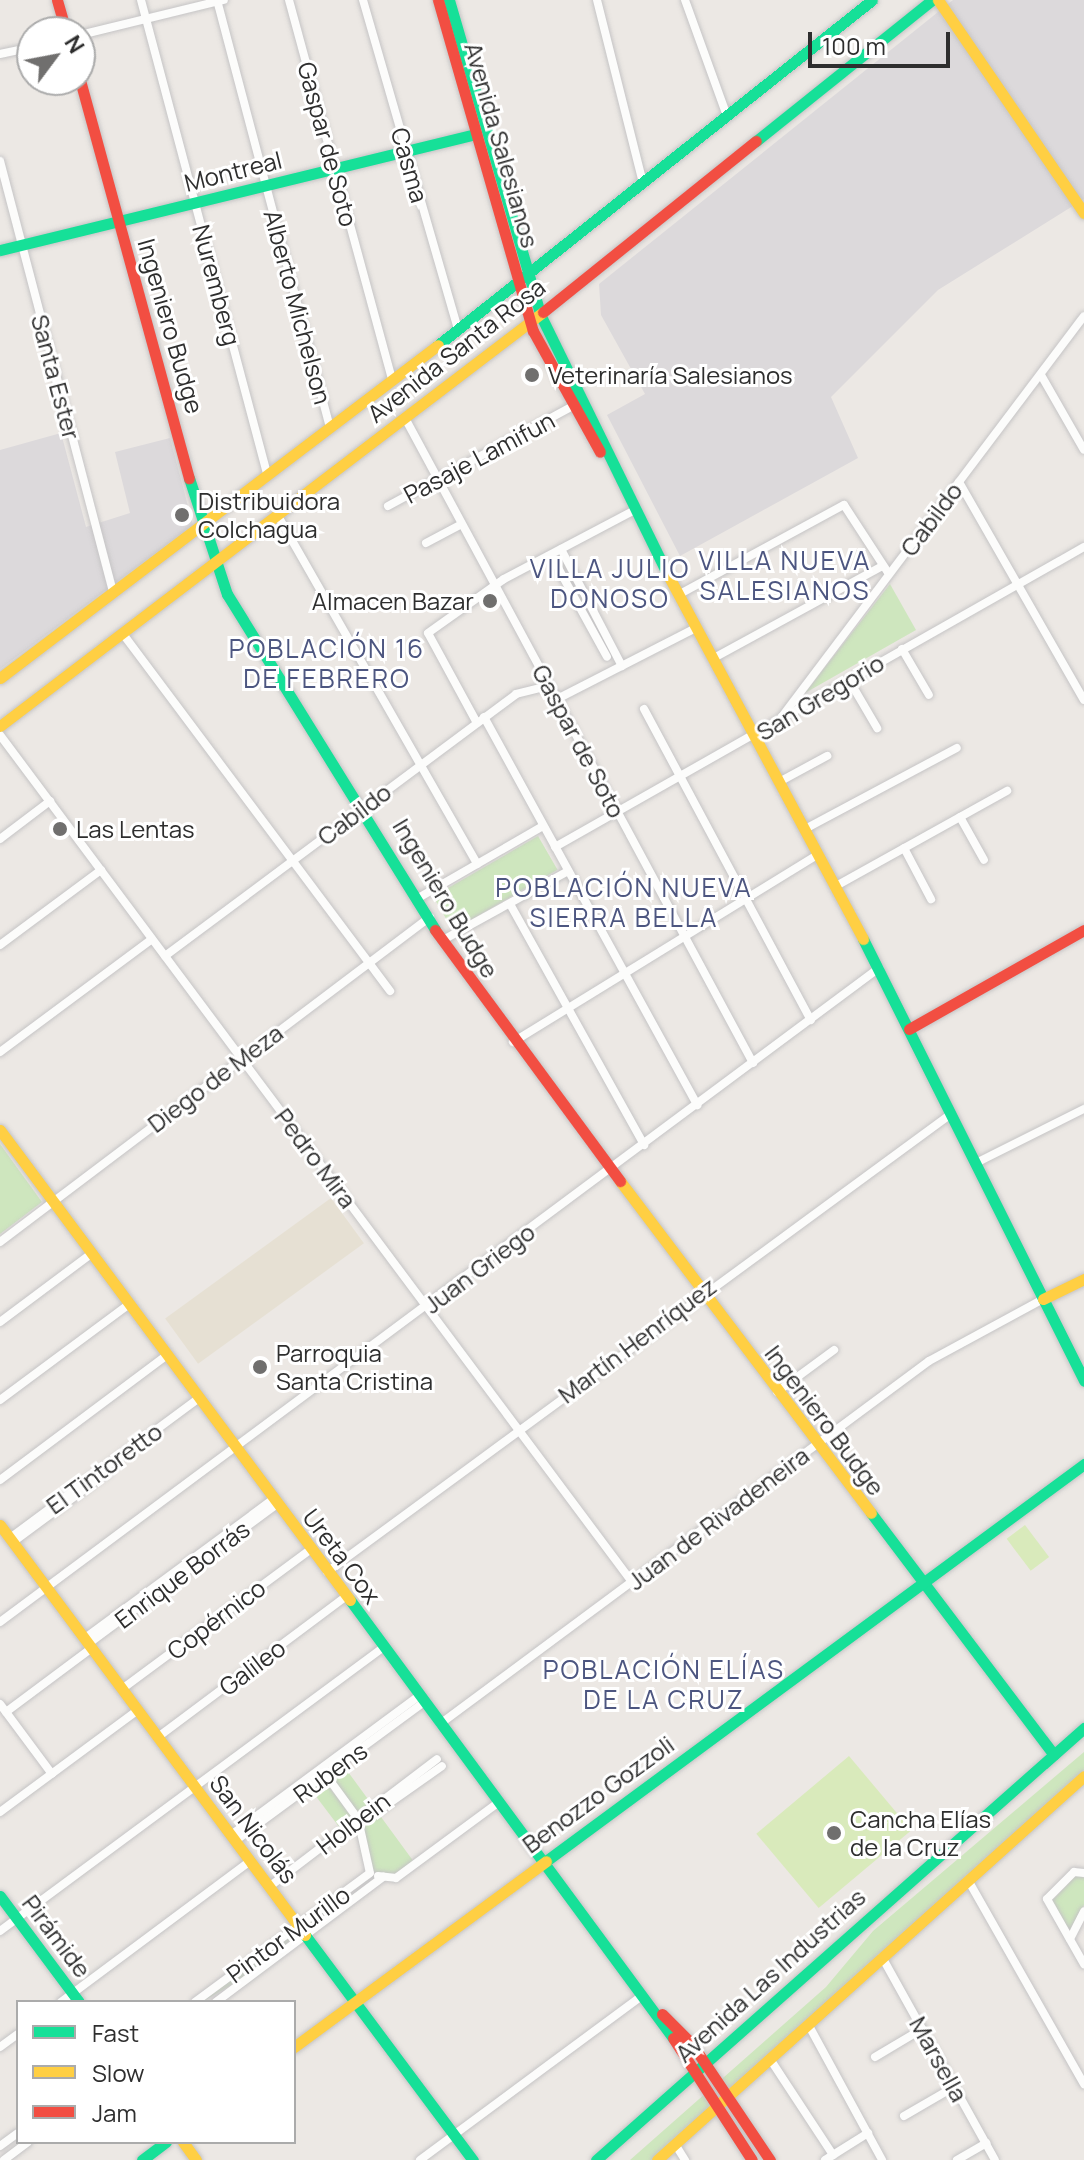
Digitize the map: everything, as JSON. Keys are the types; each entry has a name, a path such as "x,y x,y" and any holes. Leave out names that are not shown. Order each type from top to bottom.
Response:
{"street":[{"name":"Nuremberg","path":"141,0 267,476"},
{"name":"Gaspar de Soto","path":"289,0 392,380"},
{"name":"Casma","path":"363,0 458,330"},
{"name":"Avenida Salesianos","path":"438,0 529,322 569,408 605,459"},
{"name":"Avenida Salesianos","path":"449,0 540,314 605,459"},
{"path":"597,0 643,183"},
{"path":"685,0 727,116"},
{"name":"Avenida Santa Rosa","path":"1,674 204,525 519,283 872,0"},
{"path":"935,0 1084,213"},
{"name":"Avenida Santa Rosa","path":"0,726 540,314 935,0"},
{"path":"96,31 219,1"},
{"name":"Alberto Michelson","path":"219,1 330,428"},
{"name":"Ingeniero Budge","path":"84,96 213,566 420,897 443,940 513,1042 921,1584 1054,1755"},
{"name":"Montreal","path":"0,250 476,134"},
{"name":"Santa Ester","path":"0,161 113,593"},
{"name":"Cabildo","path":"778,722 1084,316"},
{"path":"1041,375 1084,450"},
{"name":"Pasaje Lamifun","path":"388,506 569,408"},
{"name":"Gaspar de Soto","path":"405,418 753,1063"},
{"path":"605,459 879,968 1084,1381"},
{"path":"959,482 1084,700"},
{"path":"678,595 844,505 881,567 889,574"},
{"path":"633,511 495,586 428,633 555,847 697,1105"},
{"path":"278,516 418,767 477,864"},
{"path":"426,543 461,524"},
{"name":"San Gregorio","path":"555,847 1084,547"},
{"path":"561,549 601,636 607,657"},
{"path":"551,555 622,666"},
{"path":"712,659 881,567"},
{"path":"557,699 696,628"},
{"path":"123,634 390,991"},
{"path":"902,649 929,695"},
{"path":"849,680 877,728"},
{"name":"Cabildo","path":"165,956 521,691 549,686"},
{"path":"644,709 811,1020"},
{"name":"Pedro Mira","path":"0,735 632,1582"},
{"path":"805,829 957,748"},
{"path":"779,782 827,756"},
{"path":"836,886 1007,791"},
{"path":"0,839 50,801"},
{"path":"960,817 984,860"},
{"path":"420,897 543,826"},
{"path":"904,848 931,899"},
{"path":"513,1042 819,854"},
{"path":"0,945 101,870"},
{"path":"443,940 568,871"},
{"path":"510,904 644,1145"},
{"name":"Diego de Meza","path":"0,1242 431,917"},
{"path":"909,1029 1084,930"},
{"path":"0,1052 152,939"},
{"name":"Juan Griego","path":"0,1622 879,968"},
{"path":"976,1163 1084,1109"},
{"name":"Martín Henríquez","path":"327,1572 702,1292 951,1114"},
{"name":"Ureta Cox","path":"0,1130 643,1995 706,2064 770,2160"},
{"path":"0,1322 91,1254"},
{"path":"1043,1299 1084,1279"},
{"name":"Juan de Rivadeneira","path":"440,1724 936,1357 1043,1299"},
{"path":"0,1400 128,1305"},
{"path":"777,1392 834,1350"},
{"path":"0,1480 166,1356"},
{"name":"El Tintoretto","path":"11,1540 199,1401"},
{"name":"Benozzo Gozzoli","path":"296,2046 1084,1464"},
{"name":"Enrique Borrás","path":"3,1708 274,1502"},
{"name":"San Nicolás","path":"0,1525 473,2160"},
{"name":"Copérnico","path":"122,1689 310,1550"},
{"name":"Galileo","path":"158,1737 345,1597"},
{"path":"0,1931 383,1648"},
{"name":"Rubens","path":"233,1838 326,1775 422,1699"},
{"name":"Rubens","path":"233,1838 422,1699"},
{"path":"3,1708 52,1774"},
{"path":"0,1812 138,1710"},
{"name":"Avenida Las Industrias","path":"596,2160 1084,1728"},
{"name":"Holbein","path":"269,1887 440,1763"},
{"path":"326,1775 359,1822 370,1873"},
{"path":"657,2160 1083,1778"},
{"name":"Pintor Murillo","path":"218,2000 370,1873 396,1878 499,1802"},
{"path":"76,1998 250,1861"},
{"path":"1081,1872 1047,1897 1084,1964"},
{"name":"Pintor Murillo","path":"198,2000 383,1877"},
{"path":"968,1880 1084,2084"},
{"name":"Pirámide","path":"0,1896 76,1998"},
{"path":"1070,1939 1084,1911"},
{"name":"Marsella","path":"882,1957 995,2160"},
{"path":"420,2160 643,1995"},
{"name":"Ureta Cox","path":"652,2006 752,2160"},
{"path":"808,2024 882,2160"},
{"path":"875,2057 922,2029"},
{"path":"770,2059 829,2158 868,2133"},
{"path":"904,2116 954,2087"},
{"path":"957,2160 986,2143"},
{"path":"4,2160 25,2144"},
{"path":"142,2160 163,2144"},
{"path":"675,2144 685,2160"}],"shaded area":[{"path":"953,0 1084,0 1084,199 938,290 831,397 858,458 680,556 607,415 645,394 601,315 599,284"},
{"path":"61,433 86,527 130,513 115,452 170,438 193,525 0,669 0,450"},
{"path":"331,1198 364,1243 198,1364 165,1318"}],"green space":[{"path":"890,584 916,630 805,693"},
{"path":"538,836 558,870 453,930 433,896"},
{"path":"0,1144 42,1202 0,1234"},
{"path":"1025,1525 1049,1557 1031,1571 1007,1539"},
{"path":"1084,1752 1084,1770 687,2128 651,2160 630,2160 826,1987 873,1931"},
{"name":"Cancha Elías de la Cruz","path":"849,1756 911,1830 819,1908 756,1834"},
{"path":"343,1765 414,1862 392,1877 371,1871 362,1821 328,1776"},
{"path":"323,1779 354,1820 341,1829 310,1789"},
{"path":"1077,1874 1084,1878 1084,1905 1069,1931 1052,1901"},
{"path":"370,1875 248,1975 205,2000"}],"traffic: fast":[{"path":"449,0 540,314 668,575"},
{"path":"438,345 872,0"},
{"path":"756,141 932,0"},
{"path":"0,250 476,134"},
{"path":"189,478 227,594 435,930"},
{"path":"863,939 1084,1381"},
{"path":"546,1861 1084,1464"},
{"path":"871,1513 1054,1755"},
{"path":"350,1600 673,2038"},
{"path":"596,2160 1084,1728"},
{"path":"0,1896 78,2000"},
{"path":"305,1935 473,2160"},
{"path":"142,2160 163,2144"}],"traffic: slow":[{"path":"938,0 1084,213"},
{"path":"0,726 543,312"},
{"path":"0,678 438,345"},
{"path":"668,575 863,939"},
{"path":"0,1130 350,1600"},
{"path":"620,1181 871,1513"},
{"path":"1043,1299 1084,1279"},
{"path":"0,1525 305,1935"},
{"path":"657,2160 1084,1776"},
{"path":"296,2046 546,1861"},
{"path":"184,2144 196,2160"}],"traffic: jam":[{"path":"57,0 62,16"},
{"path":"438,0 533,331 600,452"},
{"path":"84,96 189,478"},
{"path":"543,312 756,141"},
{"path":"435,930 620,1181"},
{"path":"909,1029 1084,930"},
{"path":"662,2014 692,2044 770,2160"},
{"path":"673,2038 752,2160"}],"place":[{"name":"Veterinaría Salesianos","path":"532,375"},
{"name":"Distribuidora Colchagua","path":"182,515"},
{"name":"Almacen Bazar","path":"490,601"},
{"name":"Las Lentas","path":"60,829"},
{"name":"Parroquia Santa Cristina","path":"260,1367"},
{"name":"Cancha Elías de la Cruz","path":"834,1833"}],"district":[{"name":"VILLA NUEVA SALESIANOS","path":"785,576"},
{"name":"VILLA JULIO DONOSO","path":"610,584"},
{"name":"POBLACIÓN 16 DE FEBRERO","path":"327,664"},
{"name":"POBLACIÓN NUEVA SIERRA BELLA","path":"624,903"},
{"name":"POBLACIÓN ELÍAS DE LA CRUZ","path":"664,1685"}]}
